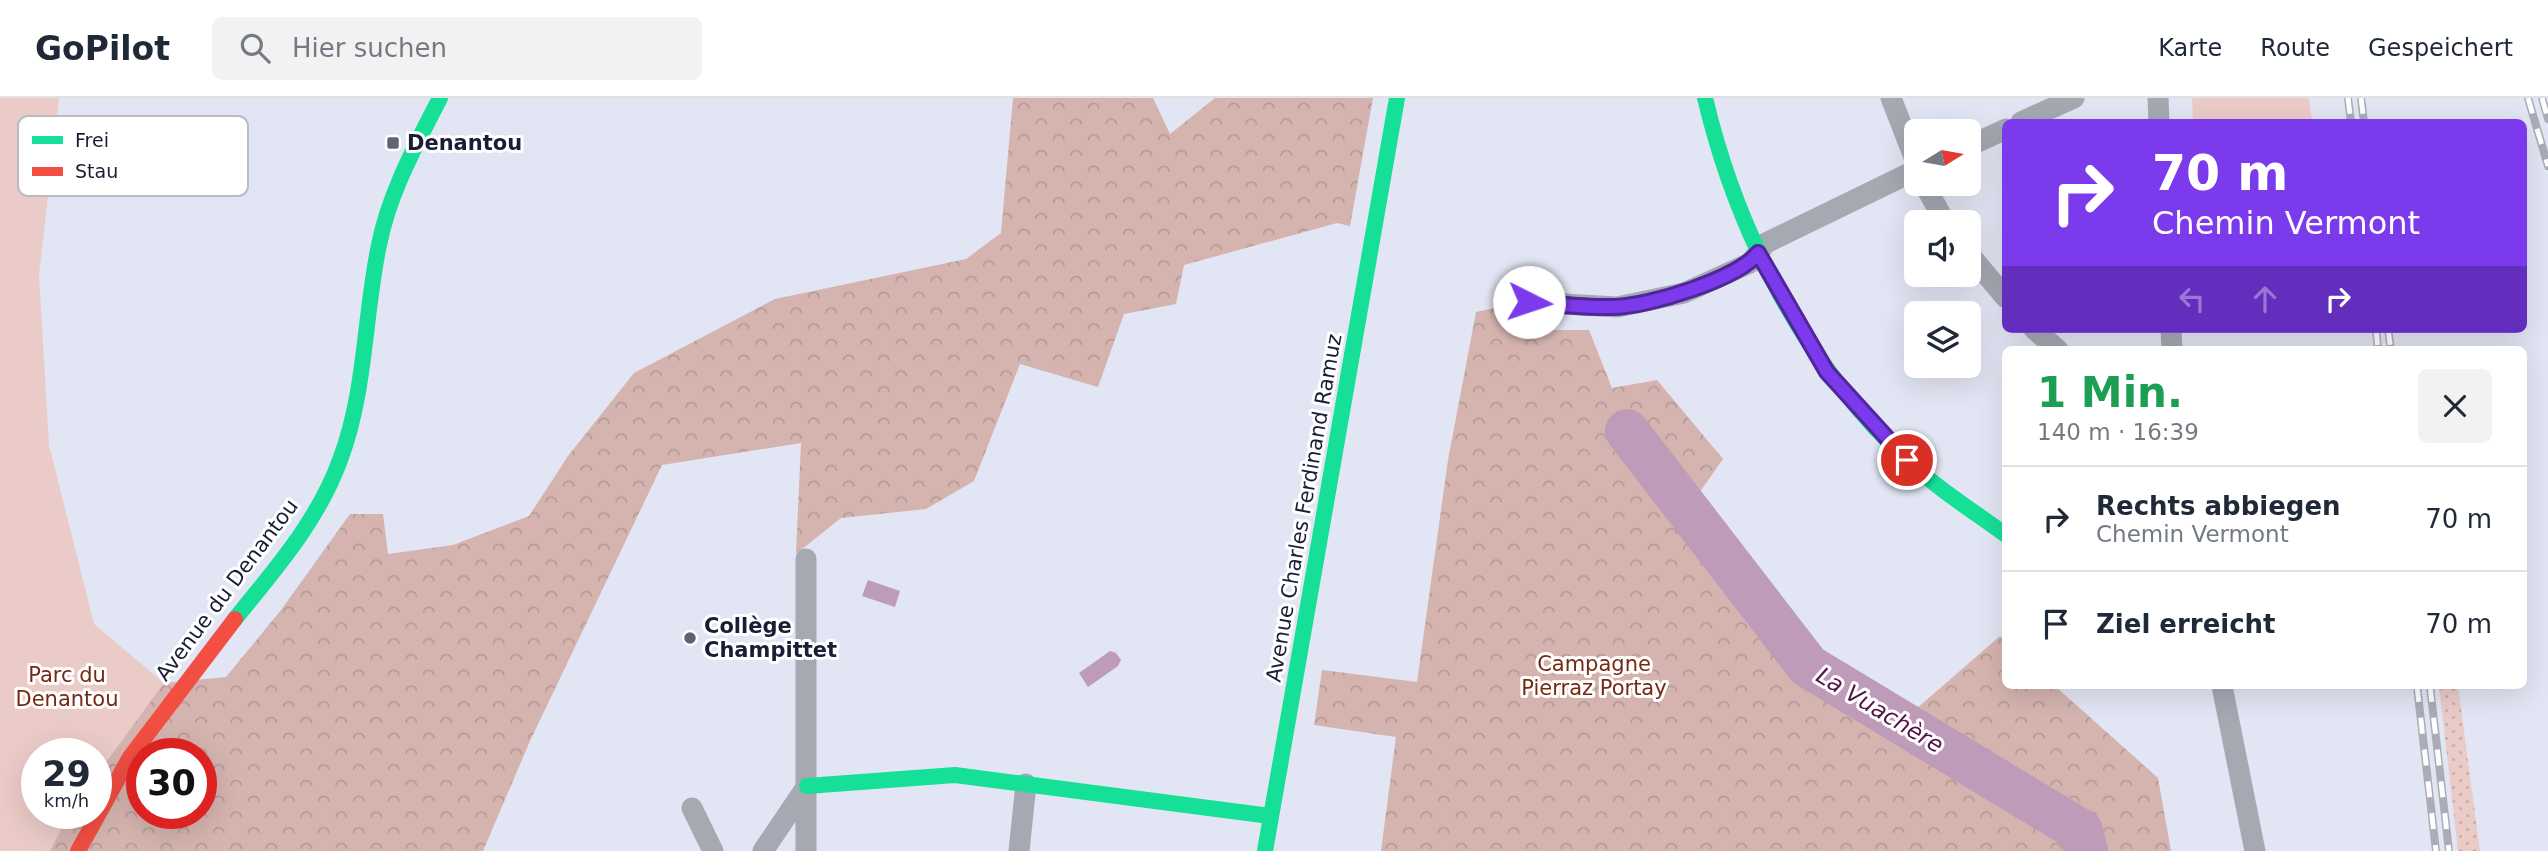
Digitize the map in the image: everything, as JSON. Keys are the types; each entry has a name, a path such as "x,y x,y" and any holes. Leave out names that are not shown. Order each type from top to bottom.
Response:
{"street":[{"name":"Avenue du Denantou","path":"78,851 130,757 162,709 279,564 330,487 345,445 388,209 403,170 440,98"},
{"name":"Avenue Charles Ferdinand Ramuz","path":"1265,851 1397,98"},
{"path":"1705,98 1733,191 1758,253 1827,372 1907,460 2002,532"},
{"path":"1891,98 1904,131"},
{"path":"2028,119 2074,98"},
{"path":"2158,98 2159,119"},
{"path":"1981,140 2002,131"},
{"path":"1529,302 1617,307 1684,293 1750,263 1766,243 1904,176"},
{"path":"1981,268 2002,293"},
{"path":"2039,333 2054,346"},
{"path":"806,559 806,851"},
{"path":"2223,689 2255,851"},
{"path":"807,786 955,775 1270,816"},
{"path":"1019,851 1026,784"},
{"path":"763,851 807,786"},
{"path":"692,808 713,851"}],"green space":[{"name":"Parc du Denantou","path":"0,98 59,98 57,116 18,116 18,196 48,196 39,275 49,445 94,624 164,683 112,754 112,738 21,738 21,829 61,829 50,851 0,851"},
{"path":"1013,98 1153,98 1170,134 1215,98 1373,98 1350,226 1337,223 1184,265 1176,304 1124,314 1098,387 1020,364 974,481 926,509 841,518 796,554 801,443 662,465 530,741 483,851 0,851 0,662 164,683 226,677 281,610 350,514 383,514 388,554 453,545 529,516 568,456 634,373 775,299 966,259 1001,233"},
{"path":"2192,98 2309,98 2312,119 2193,119"},
{"name":"Campagne Pierraz Portay","path":"1512,304 1539,330 1589,330 1612,388 1657,380 1723,459 1697,496 1708,540 1803,667 1900,723 2000,636 2002,689 2058,689 2158,778 2171,851 1381,851 1396,737 1314,725 1322,670 1417,682 1448,460 1476,312"},
{"path":"2439,689 2458,689 2480,851 2458,851"}],"shaded area":[{"path":"868,580 900,591 895,607 862,596"},
{"path":"1110,651 1116,653 1121,660 1118,666 1088,687 1079,673"}],"waterway":[{"name":"La Vuachère","path":"1627,431 1808,666 2081,831 2086,851"}],"railway":[{"path":"2348,98 2351,119"},
{"path":"2361,98 2364,119"},
{"path":"2528,98 2548,166"},
{"path":"2542,98 2548,119"},
{"path":"2376,333 2378,346"},
{"path":"2389,333 2390,346"},
{"path":"2417,689 2436,851"},
{"path":"2430,689 2449,851"}],"traffic: fast":[{"path":"235,619 308,524 340,460 355,408 374,272 389,207 440,98"},
{"path":"1265,851 1397,98"},
{"path":"1705,98 1736,198 1756,247 1807,340 1837,383 1908,461 2002,532"},
{"path":"807,786 955,775 1270,816"}],"traffic: jam":[{"path":"78,851 130,757 235,619"}],"place":[{"name":"Denantou","path":"393,143"},
{"name":"Collège Champittet","path":"690,638"}],"route":[{"path":"1529,302 1617,307 1684,293 1750,263 1758,253 1827,372 1907,460"}]}
